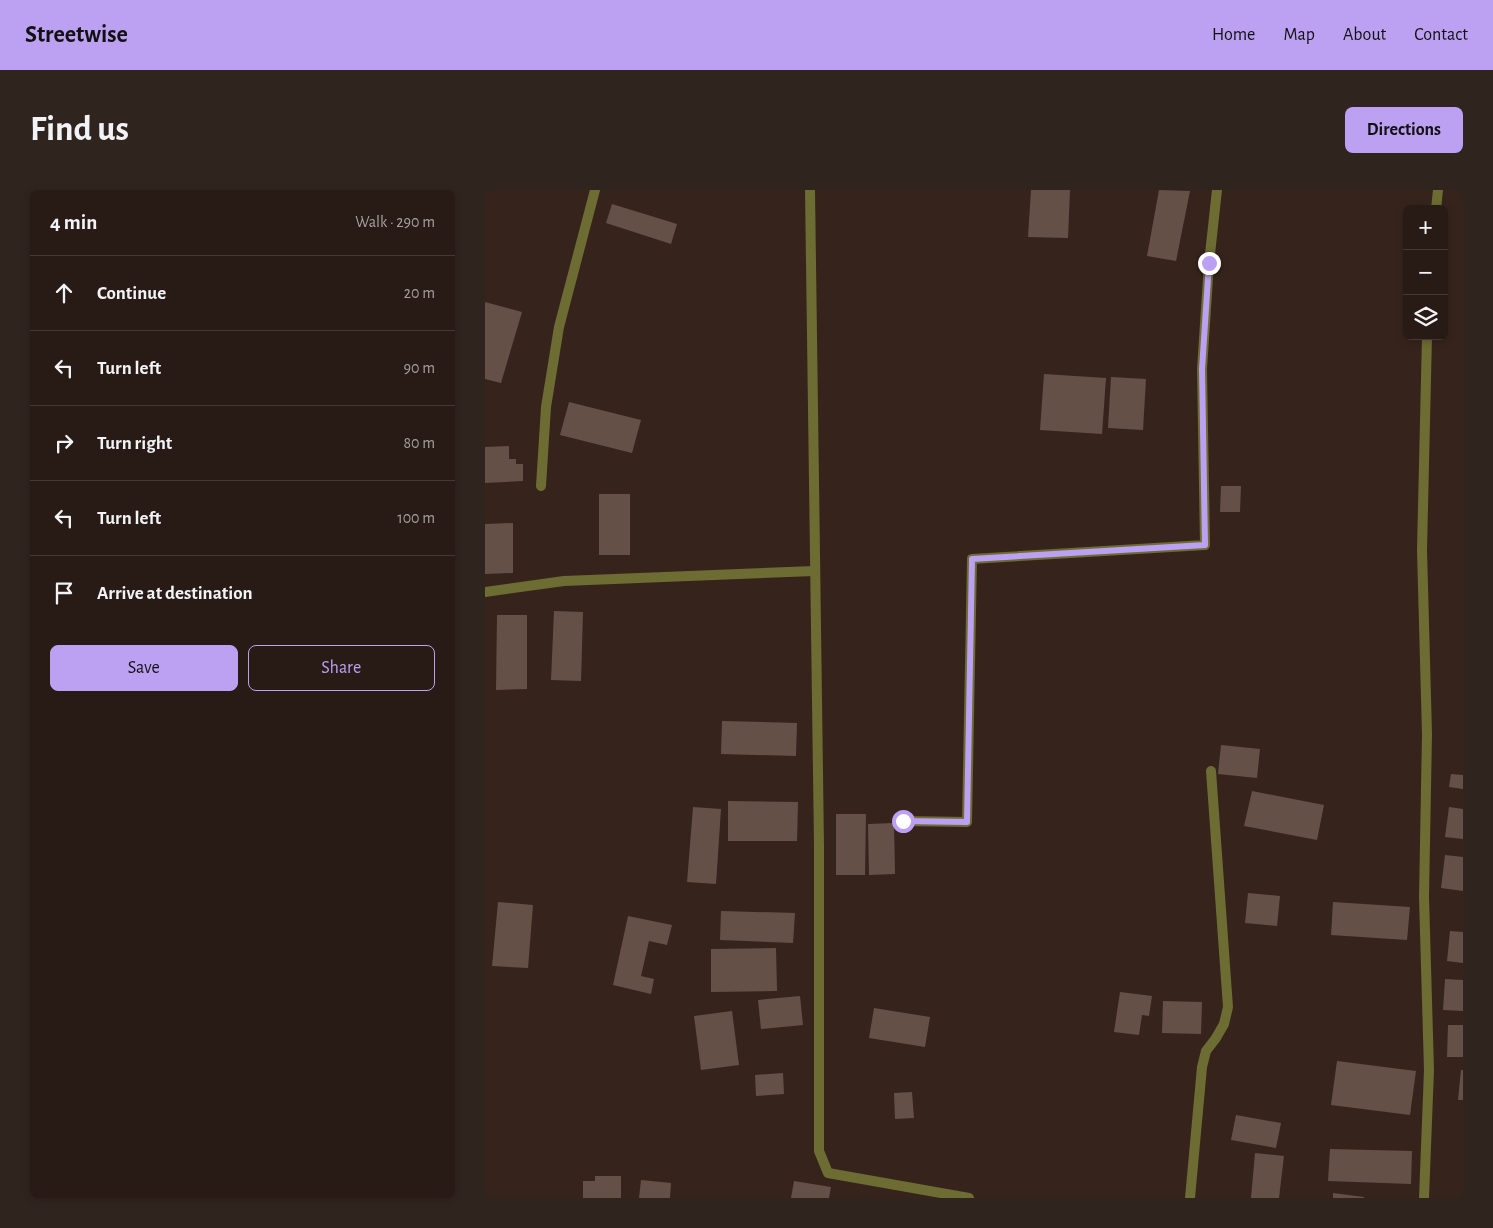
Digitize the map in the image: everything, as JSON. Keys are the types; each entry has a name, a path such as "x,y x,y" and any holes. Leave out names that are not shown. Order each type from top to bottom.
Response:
{"street":[{"path":"541,486 546,407 559,327 595,190"},
{"path":"810,190 819,846 819,1150 828,1173 969,1198"},
{"path":"903,821 967,822 972,559 1205,545 1202,369 1209,263 1217,190"},
{"path":"1436,205 1438,190"},
{"path":"1424,1198 1429,1070 1424,897 1427,734 1422,550 1427,340"},
{"path":"485,592 564,581 814,571"},
{"path":"1190,1198 1202,1067 1206,1051 1224,1024 1228,1007 1211,771"}],"building":[{"path":"1031,190 1070,190 1068,238 1028,237"},
{"path":"1159,190 1190,191 1176,261 1147,256"},
{"path":"612,204 677,224 671,244 606,223"},
{"path":"485,302 522,312 501,383 485,379"},
{"path":"1044,374 1106,378 1102,434 1040,430"},
{"path":"1111,377 1146,379 1143,430 1108,428"},
{"path":"569,402 641,420 632,453 560,435"},
{"path":"509,446 509,459 516,459 516,464 523,464 523,481 485,483 485,447"},
{"path":"1221,486 1241,486 1240,512 1220,512"},
{"path":"599,494 630,494 630,555 599,555"},
{"path":"513,523 513,573 485,574 485,524"},
{"path":"554,611 583,612 581,681 551,680"},
{"path":"497,615 527,615 527,689 496,690"},
{"path":"722,721 797,723 796,756 721,754"},
{"path":"1221,745 1260,749 1257,778 1218,774"},
{"path":"1451,774 1463,775 1463,789 1449,787"},
{"path":"1252,791 1324,805 1317,840 1244,826"},
{"path":"728,801 798,802 797,841 728,841"},
{"path":"693,807 721,809 716,884 687,882"},
{"path":"1449,807 1463,809 1463,839 1445,837"},
{"path":"836,814 866,814 865,875 836,875"},
{"path":"894,823 895,874 869,875 868,824"},
{"path":"1445,855 1463,857 1463,891 1441,888"},
{"path":"1248,893 1280,896 1277,926 1245,923"},
{"path":"498,902 533,905 528,968 492,966"},
{"path":"1333,902 1410,907 1407,940 1331,935"},
{"path":"721,911 795,913 793,943 720,940"},
{"path":"628,916 672,925 667,945 649,941 641,976 654,979 651,994 613,985"},
{"path":"1450,931 1463,932 1463,963 1447,961"},
{"path":"776,948 777,991 711,992 711,949"},
{"path":"1445,979 1463,980 1463,1011 1443,1010"},
{"path":"1120,992 1152,996 1149,1016 1142,1015 1139,1035 1114,1032"},
{"path":"800,996 803,1025 761,1029 758,1000"},
{"path":"1163,1001 1202,1002 1201,1034 1162,1033"},
{"path":"874,1008 930,1017 925,1047 869,1038"},
{"path":"732,1011 739,1065 701,1070 694,1016"},
{"path":"1448,1025 1463,1025 1463,1057 1447,1057"},
{"path":"1337,1061 1416,1071 1410,1115 1331,1105"},
{"path":"1461,1070 1463,1070 1463,1100 1458,1100"},
{"path":"783,1073 784,1094 756,1096 755,1075"},
{"path":"912,1092 914,1118 895,1119 894,1093"},
{"path":"1236,1115 1281,1123 1276,1148 1231,1140"},
{"path":"1330,1149 1412,1151 1411,1184 1328,1181"},
{"path":"1255,1153 1284,1156 1279,1198 1251,1198"},
{"path":"595,1176 621,1176 621,1198 583,1198 583,1181 595,1181"},
{"path":"641,1180 671,1183 670,1198 639,1198"},
{"path":"794,1181 831,1187 829,1198 791,1198"},
{"path":"1333,1193 1364,1197 1364,1198 1333,1198"}],"route":[{"path":"903,821 967,822 972,559 1205,545 1202,369 1209,263"}]}
